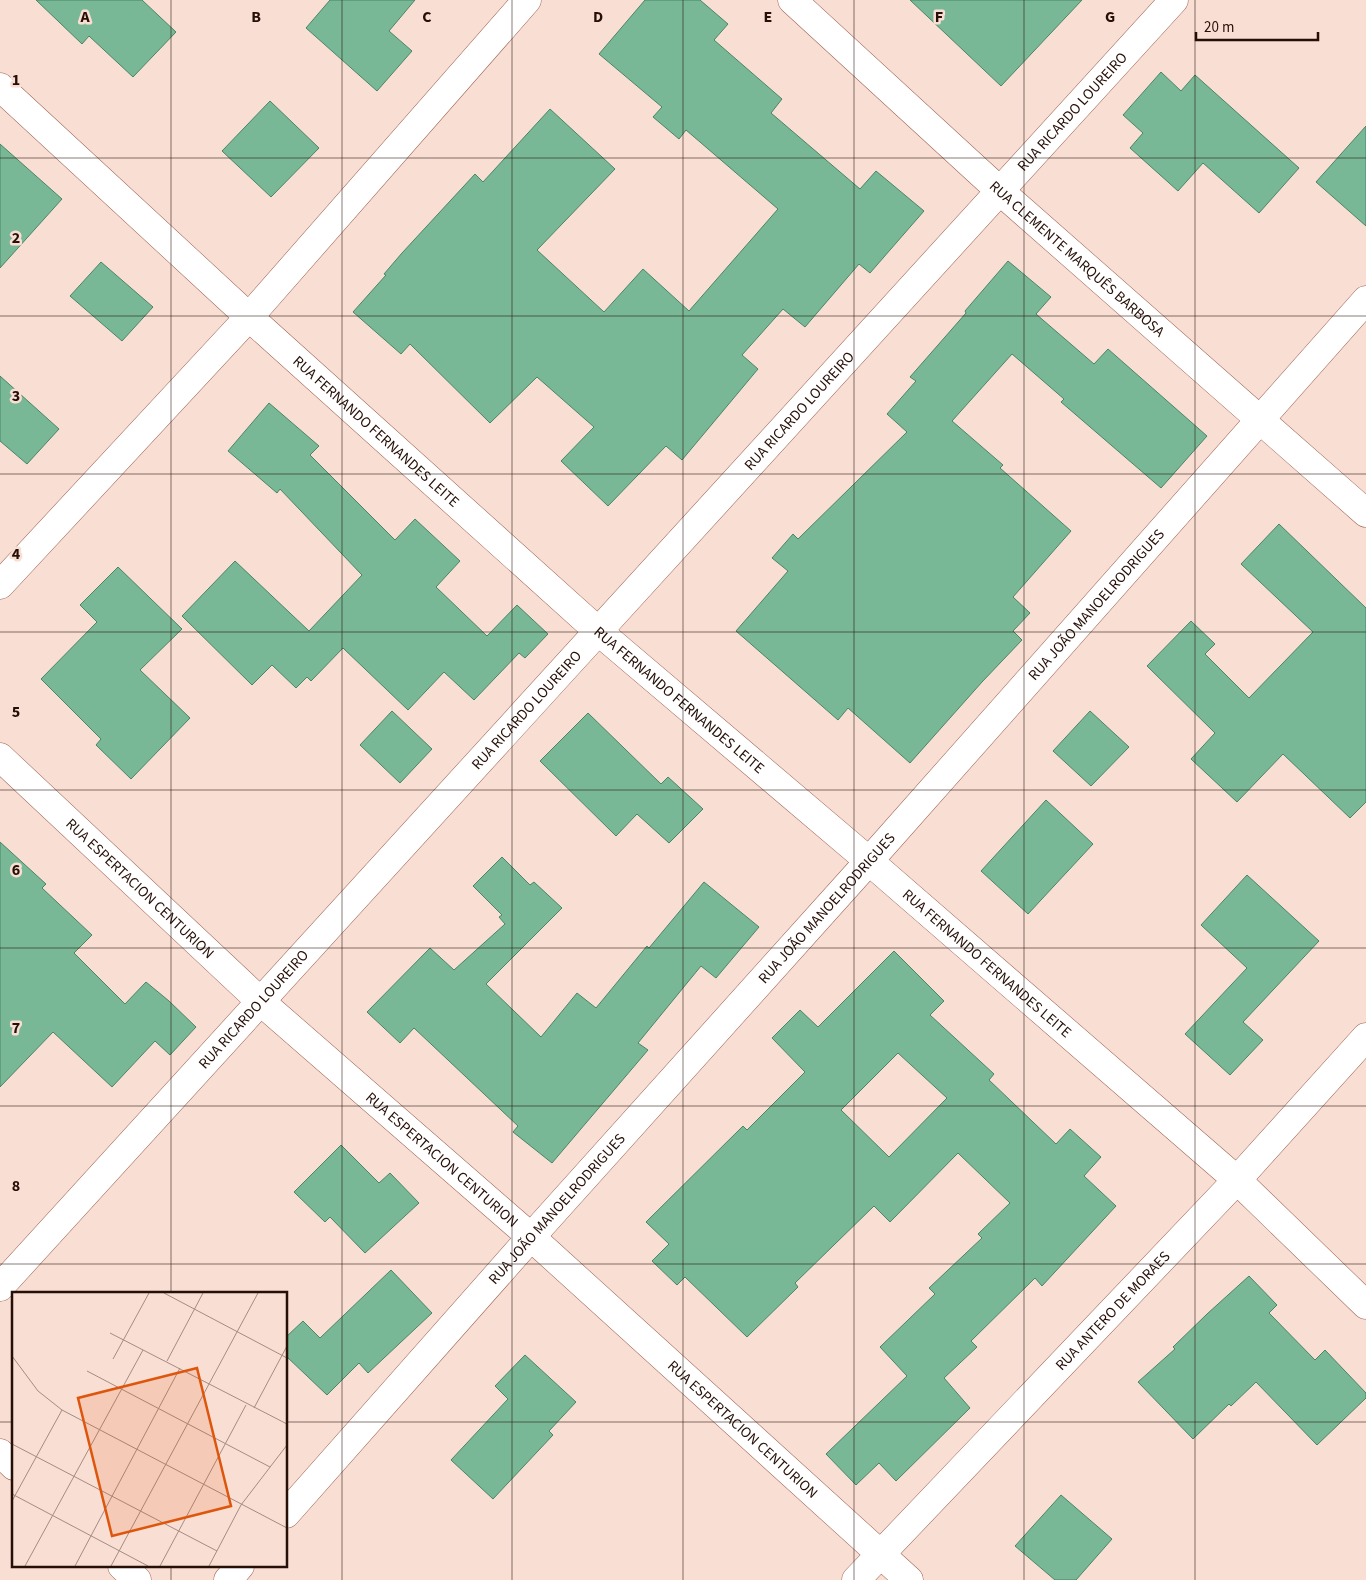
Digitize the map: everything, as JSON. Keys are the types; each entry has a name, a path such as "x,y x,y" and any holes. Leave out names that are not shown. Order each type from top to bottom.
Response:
{"street":[{"path":"0,585 249,317 527,0"},
{"name":"RUA CLEMENTE MARQUÊS BARBOSA","path":"792,0 1000,191 1366,513"},
{"name":"RUA RICARDO LOUREIRO","path":"0,1287 1174,0"},
{"name":"RUA FERNANDO FERNANDES LEITE","path":"0,87 249,317 598,631 869,861 1237,1180 1366,1304"},
{"name":"RUA JOÃO MANOELRODRIGUES","path":"288,1512 531,1237 869,861 1366,300"},
{"name":"RUA ESPERTACION CENTURION","path":"0,757 260,1001 531,1237 909,1580"},
{"name":"RUA ANTERO DE MORAES","path":"856,1580 1237,1180 1366,1037"},
{"path":"0,1454 12,1464"},
{"path":"124,1568 136,1580"},
{"path":"228,1580 238,1568"}],"building":[{"path":"36,0 142,0 176,32 133,77 89,36 82,44"},
{"path":"330,0 415,0 389,31 412,51 377,91 306,28"},
{"path":"645,0 700,0 728,24 714,40 782,99 771,113 860,189 876,171 924,211 870,273 859,264 805,327 783,309 742,355 758,369 682,460 666,446 608,506 561,461 594,427 537,377 490,423 410,344 401,354 353,312 386,275 384,274 402,253 475,174 483,182 550,109 615,169 537,250 604,312 643,269 689,311 778,209 686,130 679,139 653,117 662,107 599,54"},
{"path":"910,0 1082,0 1001,86"},
{"path":"1161,72 1181,91 1195,75 1299,168 1259,213 1203,163 1178,191 1130,148 1143,133 1123,115"},
{"path":"270,101 319,148 271,197 222,151"},
{"path":"1366,126 1366,226 1316,182"},
{"path":"0,144 62,199 0,268"},
{"path":"1008,261 1051,297 1036,314 1094,364 1108,349 1207,436 1161,488 1061,402 1064,399 1012,354 952,421 1003,465 1000,468 1071,531 1013,597 1030,613 1013,631 1022,640 910,763 848,708 838,720 736,631 788,571 772,558 793,534 798,539 907,432 887,414 916,381 910,377"},
{"path":"101,262 153,307 122,341 70,296"},
{"path":"0,376 59,429 27,464 0,441"},
{"path":"269,403 319,446 310,455 395,540 415,519 460,561 436,587 487,636 517,605 548,634 525,658 519,653 474,700 444,672 408,710 343,648 311,681 307,677 296,688 272,665 252,685 182,616 235,561 309,631 362,575 280,489 277,493 228,451"},
{"path":"1279,524 1366,608 1366,802 1350,818 1283,754 1237,802 1191,759 1215,733 1147,666 1191,621 1215,644 1205,654 1249,698 1313,632 1241,564"},
{"path":"118,567 182,629 140,670 190,718 131,779 96,745 101,739 41,679 97,622 80,605"},
{"path":"392,711 432,749 400,783 360,745"},
{"path":"1090,711 1129,747 1091,786 1053,751"},
{"path":"588,713 661,784 668,777 703,809 669,843 637,814 616,836 540,761"},
{"path":"1046,800 1093,844 1028,914 981,871"},
{"path":"0,842 46,884 42,888 92,935 74,953 125,1004 146,982 196,1027 170,1055 155,1041 112,1087 53,1032 0,1087"},
{"path":"502,857 530,885 534,882 562,908 486,984 541,1037 577,993 596,1008 647,946 649,948 704,882 759,927 716,978 701,966 638,1043 648,1050 552,1163 513,1132 518,1126 414,1028 400,1043 367,1012 430,948 454,970 505,924 499,917 502,915 473,886"},
{"path":"1247,875 1319,941 1243,1022 1263,1040 1230,1075 1185,1034 1247,968 1201,925"},
{"path":"894,951 944,1001 930,1015 994,1074 989,1080 1056,1144 1070,1129 1101,1157 1084,1176 1116,1206 1042,1286 1035,1278 971,1341 977,1347 944,1378 970,1408 896,1481 879,1463 856,1485 826,1454 907,1376 880,1347 935,1294 929,1288 982,1238 978,1234 1010,1203 958,1153 890,1222 874,1206 795,1283 798,1287 747,1337 685,1277 677,1285 652,1261 669,1244 646,1222 743,1126 747,1130 805,1072 772,1038 800,1010 818,1027","holes":["898,1053 947,1098 889,1157 841,1110"]},
{"path":"341,1145 379,1183 390,1173 419,1203 365,1253 330,1217 325,1222 294,1192"},
{"path":"391,1270 432,1313 368,1373 359,1363 327,1395 288,1358 288,1335 303,1321 320,1338"},
{"path":"1249,1276 1277,1305 1269,1313 1315,1360 1325,1350 1366,1393 1366,1398 1317,1445 1256,1382 1231,1406 1229,1404 1193,1439 1138,1382 1175,1349 1173,1347"},
{"path":"525,1355 576,1402 549,1431 553,1435 493,1499 451,1460 508,1399 495,1386"},
{"path":"1061,1495 1112,1539 1076,1580 1055,1580 1015,1546"}]}
